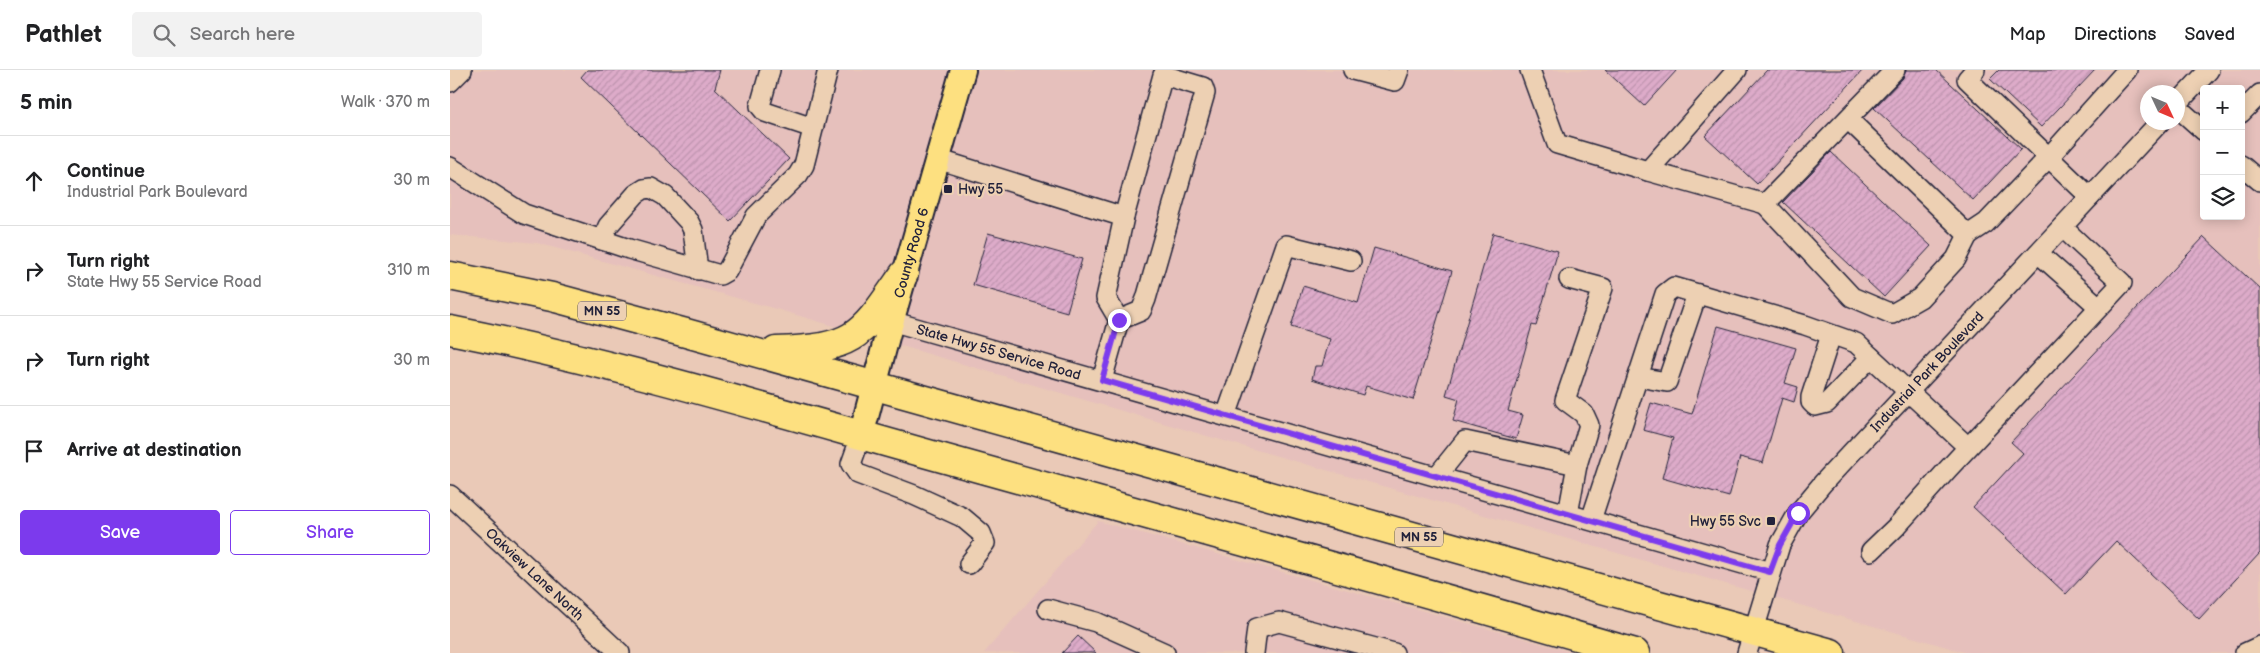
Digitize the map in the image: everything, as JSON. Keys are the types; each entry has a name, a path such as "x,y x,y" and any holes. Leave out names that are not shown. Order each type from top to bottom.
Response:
{"highway":[{"path":"753,351 804,350 838,345 854,337 868,326 904,274"},
{"name":"MN 55","path":"450,276 552,297 876,385 1750,642 1831,653"},
{"path":"450,330 540,348 1439,596 1635,653"}],"main road":[{"name":"County Road 6","path":"861,436 876,385 891,321 962,70"}],"street":[{"path":"450,82 462,70"},
{"path":"770,70 760,106 764,112 813,128"},
{"path":"450,167 524,214 698,270 720,275 727,270 756,216 798,175 804,166 828,70"},
{"path":"1352,70 1395,81 1399,70"},
{"path":"1530,70 1557,144 1765,204 1852,297 1892,314 1920,298 1956,259 1968,235 1986,222 2049,157 2127,70"},
{"path":"1648,171 1737,70"},
{"path":"1765,204 1895,70"},
{"path":"1975,70 1967,79 2090,197"},
{"path":"2185,96 2209,70"},
{"path":"1102,380 1119,320 1106,298 1124,217 1163,75 1203,87 1205,93 1146,299 1140,311 1119,320"},
{"path":"2245,109 2260,94"},
{"path":"2185,114 2203,130"},
{"path":"1848,119 1968,235"},
{"name":"Industrial Park Boulevard","path":"1750,642 1770,572 1780,545 1798,513 1823,483 2153,130"},
{"path":"937,159 1124,217"},
{"path":"2245,168 2260,181"},
{"path":"602,240 608,226 636,194 644,189 651,188 664,196 689,222 695,240 698,270"},
{"path":"1871,551 1896,527 1968,447 2122,283 2062,227"},
{"path":"1226,416 1286,245 1351,261"},
{"path":"2038,253 2099,307"},
{"path":"1568,514 1577,465 1589,425 1584,414 1565,400 1603,288 1569,279"},
{"path":"1591,520 1665,294 1674,287 1856,343 1968,447"},
{"path":"1638,377 1667,382 1697,294"},
{"name":"State Hwy 55 Service Road","path":"891,321 1770,572"},
{"path":"1831,335 1813,387 1811,402 1815,406 1827,403 1871,357"},
{"path":"861,436 851,464 858,474 914,495 962,517 982,533 985,543 969,564"},
{"path":"1437,476 1465,441 1577,465"},
{"name":"Oakview Lane North","path":"450,495 620,653"},
{"path":"1048,609 1096,622 1164,653"},
{"path":"1254,653 1257,628 1279,622 1394,653"},
{"path":"2245,653 2260,646"}],"shaded area":[{"path":"450,70 2260,70 2260,653 1968,653 1207,436 776,309 537,243 450,235"},
{"path":"1098,521 1575,653 984,653"}],"building":[{"path":"587,70 720,70 715,88 789,159 730,221 581,77"},
{"path":"1605,70 1677,70 1644,106"},
{"path":"1767,70 1863,70 1757,184 1705,136"},
{"path":"1906,70 1936,70 2021,149 1973,200 1874,108 1903,78"},
{"path":"1999,70 2095,70 2041,127 1990,79"},
{"path":"1831,152 1931,246 1884,297 1783,202"},
{"path":"988,233 1082,259 1067,312 973,285"},
{"path":"1493,233 1558,251 1536,326 1532,325 1508,411 1523,415 1516,439 1453,421 1459,399 1446,395"},
{"path":"2204,237 2260,289 2260,553 2199,619 2116,541 2066,594 1973,507 2023,453 2011,442"},
{"path":"1374,248 1452,271 1413,400 1366,386 1363,395 1312,379 1315,366 1322,366 1330,339 1291,327 1303,286 1358,303"},
{"path":"1718,326 1796,348 1785,383 1798,387 1794,402 1782,398 1763,463 1740,457 1729,497 1662,478 1673,438 1643,430 1651,403 1692,414"},
{"path":"1078,636 1096,653 1062,653"}],"place":[{"name":"Hwy 55","path":"948,189"},
{"name":"Hwy 55 Svc","path":"1771,521"}],"route":[{"path":"1119,320 1102,380 1770,572 1780,545 1798,513"}]}
